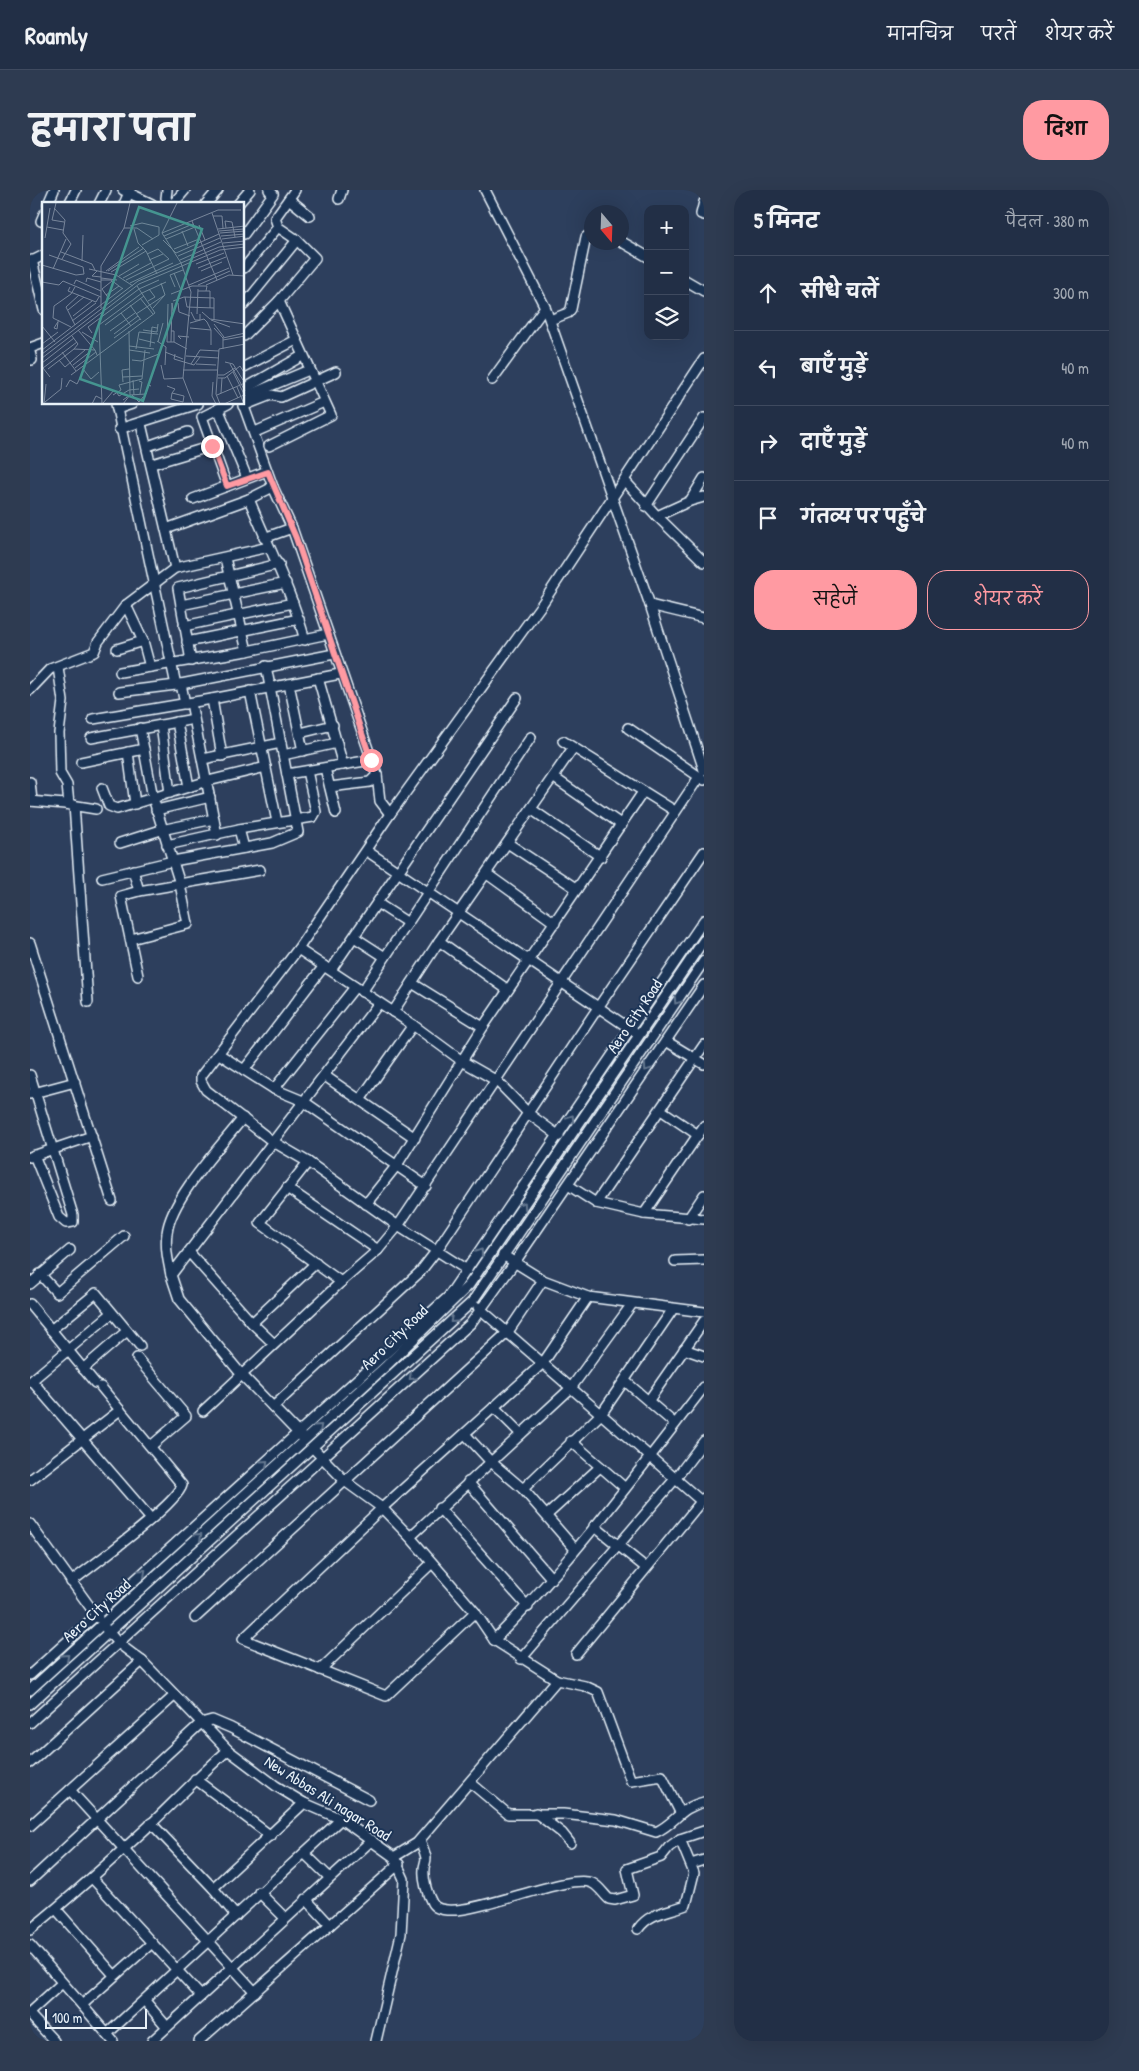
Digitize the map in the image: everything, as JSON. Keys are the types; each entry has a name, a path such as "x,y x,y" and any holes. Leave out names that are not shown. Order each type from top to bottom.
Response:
{"street":[{"path":"49,202 54,190"},
{"path":"70,202 76,190"},
{"path":"100,202 106,190"},
{"path":"167,190 166,198 169,202"},
{"path":"173,202 185,190"},
{"path":"208,202 218,190"},
{"path":"240,202 250,190"},
{"path":"245,233 273,194 269,190"},
{"path":"245,335 278,301 315,258 297,240 278,227 275,218 295,190"},
{"path":"485,190 550,320 650,605 703,776"},
{"path":"127,191 148,202"},
{"path":"289,199 310,216"},
{"path":"704,202 701,214 704,215"},
{"path":"245,267 278,227"},
{"path":"245,304 297,240"},
{"path":"629,246 644,255"},
{"path":"550,320 568,313 572,308 584,247"},
{"path":"42,255 31,261 42,302"},
{"path":"689,282 703,287"},
{"path":"269,446 331,415 278,301"},
{"path":"492,380 545,307"},
{"path":"245,366 296,340"},
{"path":"30,360 32,360 30,350 42,344"},
{"path":"245,388 302,356"},
{"path":"467,1270 398,1226 308,1162 272,1141 206,1090 201,1081 201,1076 298,949 367,851 390,814 542,604 701,370 704,359"},
{"path":"245,401 309,370"},
{"path":"245,401 270,395 281,397 336,372"},
{"path":"255,432 324,402"},
{"path":"119,429 141,424 195,405"},
{"path":"226,405 202,418 227,486"},
{"path":"244,405 273,487 292,528 340,674 377,775 380,801 390,814"},
{"path":"116,407 119,429 153,583 178,685 194,719 208,781 217,835"},
{"path":"218,408 247,478"},
{"path":"646,506 704,418"},
{"path":"141,424 148,446 175,568"},
{"path":"148,446 188,432"},
{"path":"152,464 212,446"},
{"path":"193,499 268,472"},
{"path":"690,501 704,478"},
{"path":"625,481 646,506 704,562"},
{"path":"166,529 249,499 273,487"},
{"path":"657,516 690,501 704,498"},
{"path":"249,499 264,538 279,564 305,640"},
{"path":"264,538 292,528"},
{"path":"30,690 50,669 92,654 98,642 126,605 175,568 269,547"},
{"path":"225,558 247,651"},
{"path":"191,661 178,588 279,564"},
{"path":"181,605 286,583"},
{"path":"184,626 293,603"},
{"path":"126,605 143,641 150,667"},
{"path":"650,605 704,618"},
{"path":"187,642 299,619"},
{"path":"120,672 247,651 328,634"},
{"path":"117,649 143,641"},
{"path":"119,692 178,685 334,654"},
{"path":"58,666 62,701 59,733 60,773 67,786 71,805 88,1002"},
{"path":"102,878 173,860 272,843 298,832 266,666"},
{"path":"93,719 212,699 340,674"},
{"path":"318,678 343,764"},
{"path":"289,684 303,750"},
{"path":"250,691 277,822"},
{"path":"244,1070 354,936 517,698"},
{"path":"212,699 222,756"},
{"path":"91,738 194,719"},
{"path":"177,722 189,787"},
{"path":"161,725 170,793"},
{"path":"300,733 333,725"},
{"path":"131,939 188,924 180,884 161,830 153,798 140,728"},
{"path":"628,728 703,776"},
{"path":"274,1089 385,957 531,737"},
{"path":"563,741 675,811"},
{"path":"203,760 281,743"},
{"path":"283,755 337,743"},
{"path":"393,1012 573,748"},
{"path":"81,762 144,749"},
{"path":"128,752 135,804"},
{"path":"287,774 371,760"},
{"path":"102,788 107,802 113,808 122,809 208,781 266,768"},
{"path":"325,768 336,813"},
{"path":"167,845 239,829 315,816 307,771"},
{"path":"330,787 370,782 377,775"},
{"path":"203,1411 341,1282 378,1250 398,1226 563,983 675,811 703,776"},
{"path":"553,777 622,825"},
{"path":"30,782 31,801 71,805 96,810"},
{"path":"366,1204 397,1166 483,1027 601,857 643,792"},
{"path":"156,810 210,797"},
{"path":"531,809 601,857"},
{"path":"120,843 161,830 214,818"},
{"path":"239,829 244,848"},
{"path":"509,844 577,889"},
{"path":"367,851 599,1006 639,1036"},
{"path":"273,1407 420,1272 437,1250 529,1114 599,1006 704,852"},
{"path":"133,870 140,891"},
{"path":"138,976 121,896 260,870"},
{"path":"487,874 556,923"},
{"path":"377,903 408,923"},
{"path":"30,1675 95,1614 301,1437 448,1297 704,920"},
{"path":"354,936 385,957"},
{"name":"Aero City Road","path":"30,1690 103,1624 301,1437 387,1366 468,1285 704,940"},
{"path":"439,942 508,990"},
{"path":"30,943 112,1201"},
{"path":"298,949 413,1025 462,1061 497,1081 529,1114 559,1136"},
{"name":"Aero City Road","path":"30,1704 472,1302 704,961"},
{"path":"412,983 483,1027"},
{"path":"30,1723 458,1335 482,1310 704,985"},
{"path":"171,1275 272,1141 325,1076 378,1003"},
{"path":"360,1100 413,1025"},
{"path":"666,1041 704,1064"},
{"path":"596,1203 704,1045"},
{"path":"219,1054 274,1089 303,1101 426,1186"},
{"path":"30,1075 33,1094 53,1149 73,1215 74,1220 70,1223 62,1220 60,1217 32,1156 53,1149 92,1136"},
{"path":"325,1076 415,1138"},
{"path":"33,1094 75,1082"},
{"path":"661,1110 698,1135"},
{"path":"242,1118 184,1194 172,1214 167,1233 166,1252 179,1299 241,1374 301,1437"},
{"path":"644,1214 704,1126"},
{"path":"566,1142 576,1150"},
{"path":"308,1162 260,1222 341,1282"},
{"path":"568,1185 596,1203 644,1214 704,1219"},
{"path":"288,1188 378,1250"},
{"path":"688,1219 704,1195"},
{"path":"40,1274 57,1293 124,1236"},
{"path":"30,1284 70,1250"},
{"path":"189,1252 252,1323 274,1344"},
{"path":"503,1255 543,1280 588,1297 704,1312"},
{"path":"675,1261 704,1260"},
{"path":"252,1323 316,1263"},
{"path":"195,1618 508,1332 543,1280"},
{"path":"50,1330 96,1293 140,1346"},
{"path":"475,1612 386,1696 243,1639 382,1508 543,1363 588,1297"},
{"path":"472,1302 602,1413 650,1457 702,1499 576,1654"},
{"path":"30,1304 182,1485 179,1492 151,1519 71,1582"},
{"path":"410,1537 490,1461 572,1388 632,1304"},
{"path":"523,1489 602,1413 673,1309"},
{"path":"112,1313 69,1352 31,1382 84,1439 151,1519"},
{"path":"648,1400 704,1321"},
{"path":"83,1369 127,1331"},
{"path":"684,1349 704,1356"},
{"path":"137,1358 186,1416 151,1446"},
{"path":"624,1380 675,1424"},
{"path":"494,1640 528,1607 650,1457 704,1387"},
{"path":"494,1407 521,1434"},
{"path":"30,1480 120,1410"},
{"path":"465,1434 490,1461 523,1489 575,1549"},
{"path":"571,1441 625,1488"},
{"path":"521,1659 619,1546 676,1478 704,1441"},
{"path":"313,1448 346,1482 382,1508 410,1537 475,1612 494,1640 521,1659 557,1680 585,1686 598,1692 632,1782 662,1776 680,1812"},
{"path":"547,1515 600,1467"},
{"path":"468,1482 551,1578"},
{"path":"440,1508 528,1607"},
{"path":"30,1524 103,1624"},
{"path":"594,1526 646,1567"},
{"path":"320,1670 432,1563"},
{"name":"New Abbas Ali nagar Road","path":"103,1624 118,1643 142,1661 228,1750 276,1786 304,1803 341,1819 372,1840 396,1861 404,1879 401,1934 376,2041"},
{"path":"30,1763 142,1661"},
{"path":"199,2041 330,1925 418,1841 557,1680"},
{"path":"30,1826 174,1696"},
{"path":"30,1881 201,1723 212,1720 369,1800"},
{"path":"30,1930 92,1878 228,1750"},
{"path":"195,1779 270,1836"},
{"path":"470,1783 508,1814 536,1813 616,1820 656,1832 666,1828 680,1812 692,1805 704,1802"},
{"path":"70,1790 255,1992"},
{"path":"213,1888 304,1803"},
{"path":"536,1813 562,1833 570,1843"},
{"path":"30,1945 110,2037 176,1970 236,1916 259,1892 341,1819"},
{"path":"151,1823 213,1888 236,1916"},
{"path":"418,1841 426,1857 425,1884 432,1902 439,1908 449,1910 506,1900 548,1887 585,1882 596,1886 609,1899 629,1897 633,1891 627,1869 661,1857 669,1846 680,1839 704,1831"},
{"path":"638,1929 644,1921 653,1915 686,1905 694,1873 680,1839"},
{"path":"152,2041 231,1966 372,1840"},
{"path":"304,1852 329,1877"},
{"path":"691,1864 704,1860"},
{"path":"92,1878 201,1996"},
{"path":"259,1892 284,1918"},
{"path":"306,1900 330,1925"},
{"path":"56,1909 114,1975"},
{"path":"82,2005 152,1943"},
{"path":"54,2041 30,2013 62,1983"},
{"path":"145,2001 167,2027"}],"route":[{"path":"212,446 227,486 268,472 296,538 340,674 371,760"}]}
